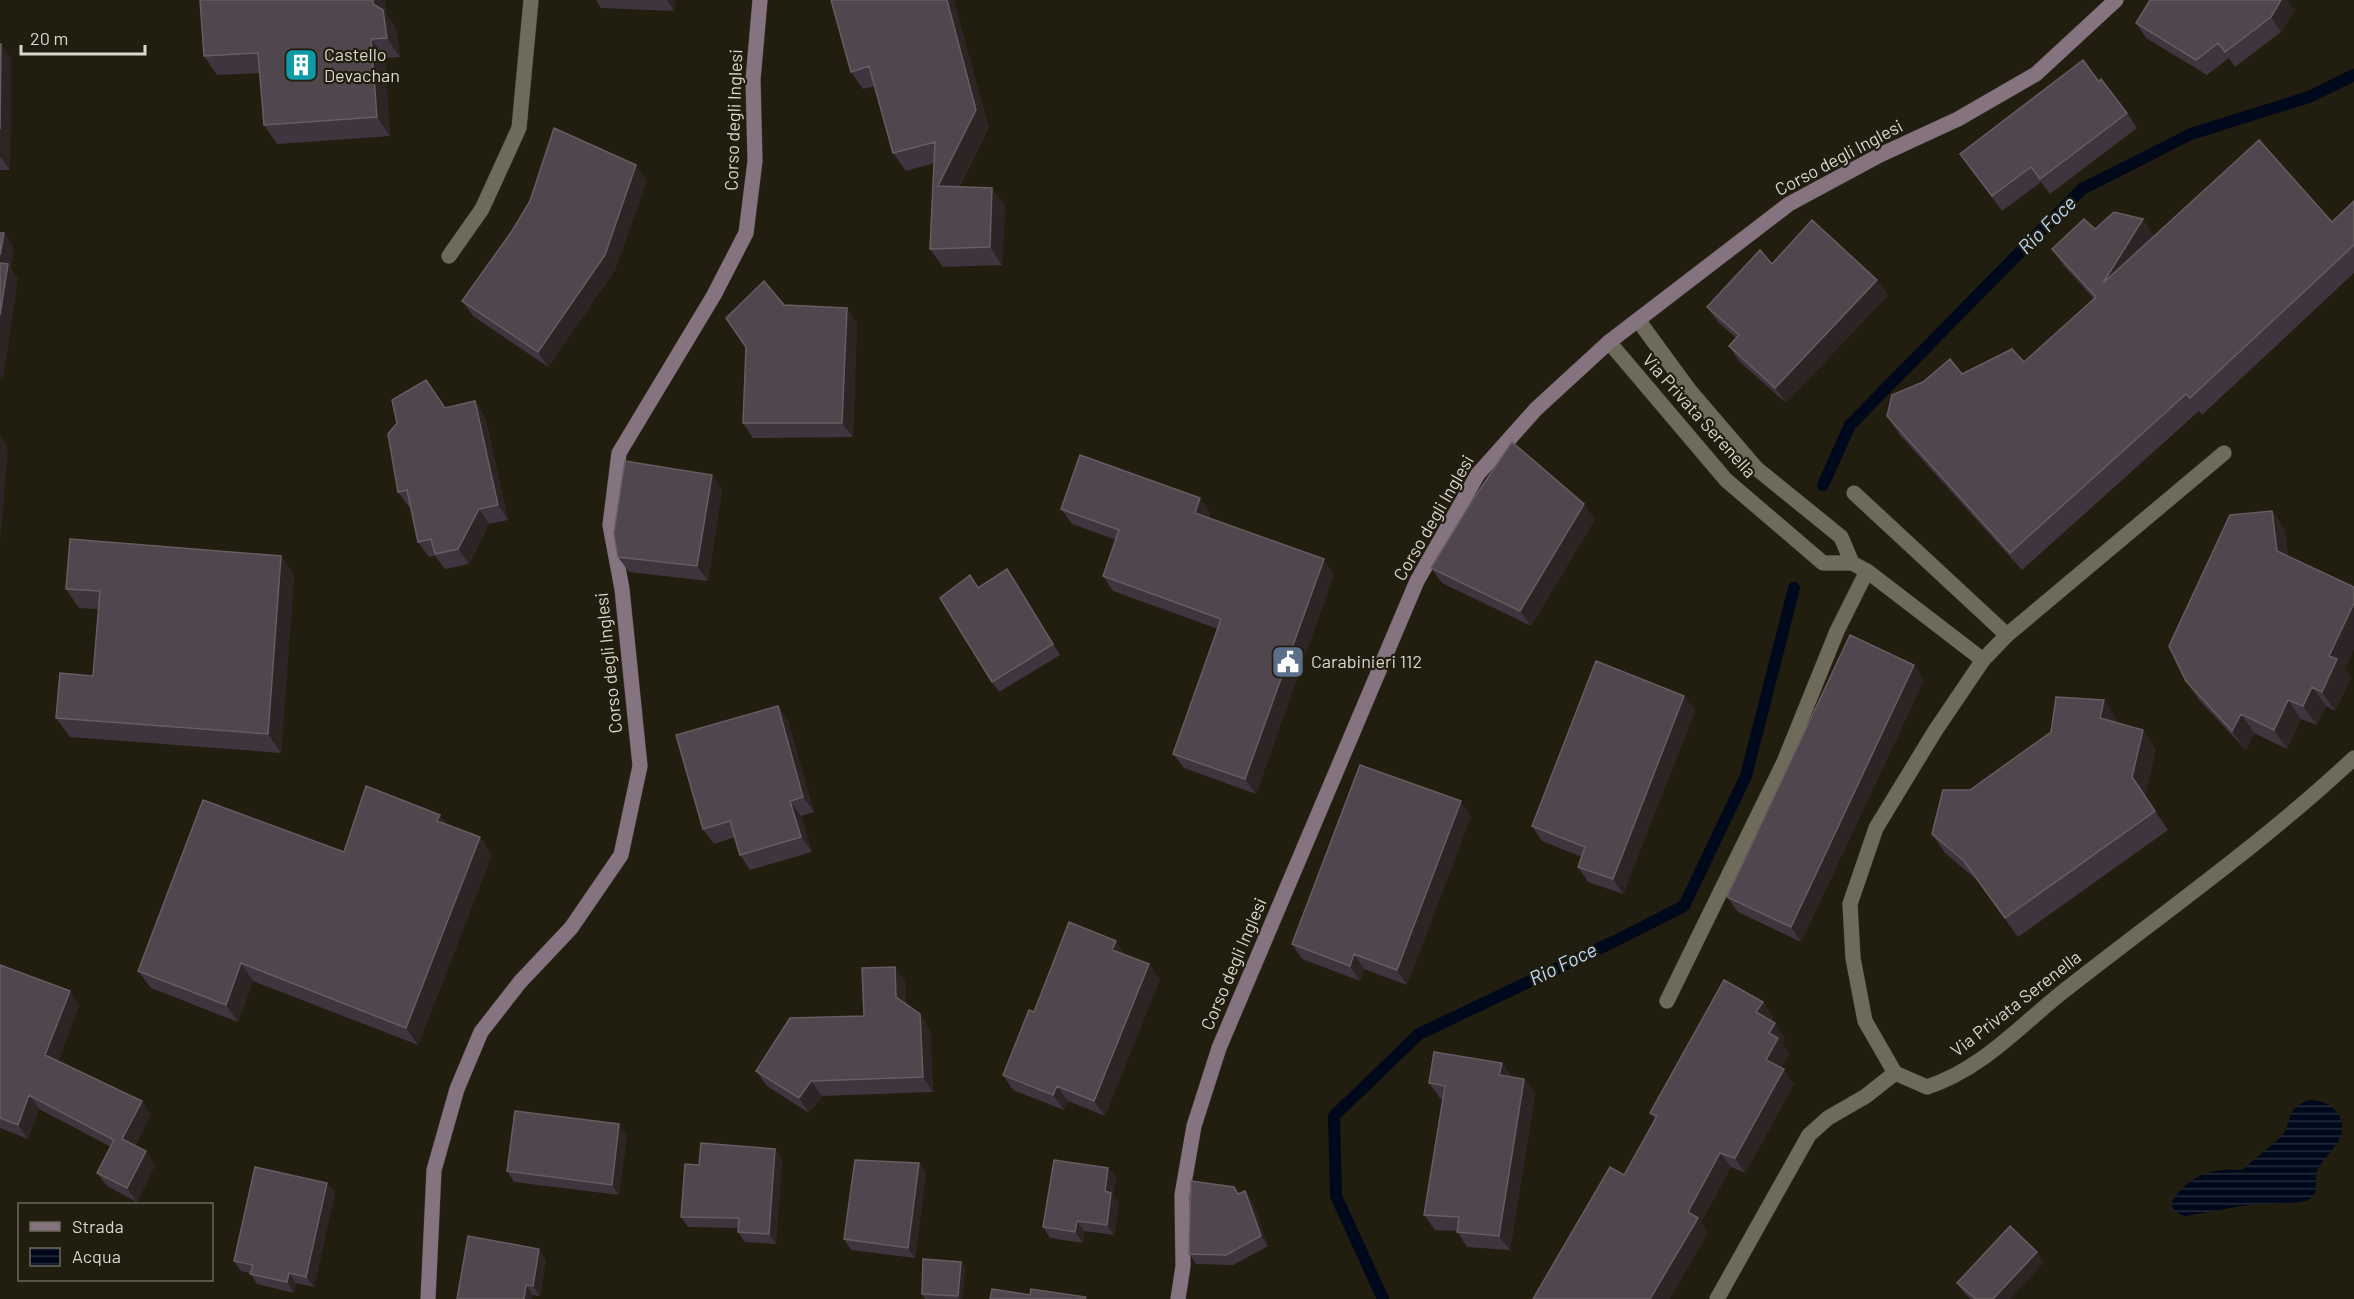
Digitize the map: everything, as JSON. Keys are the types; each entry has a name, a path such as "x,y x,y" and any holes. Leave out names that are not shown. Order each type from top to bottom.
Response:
{"main road":[{"name":"Corso degli Inglesi","path":"428,1299 434,1170 458,1089 482,1032 520,982 572,928 621,855 640,766 622,590 610,525 619,453 714,295 746,233 755,161 753,80 760,0"},
{"name":"Corso degli Inglesi","path":"1178,1299 1183,1266 1182,1195 1194,1126 1216,1060 1417,581 1478,474 1536,409 1609,342 1789,204 1880,155 1958,119 2036,74 2116,0"}],"street":[{"path":"449,256 482,209 519,128 531,0"},
{"name":"Via Privata Serenella","path":"1638,320 1690,392 1756,468 1841,537 1852,563"},
{"name":"Via Privata Serenella","path":"1609,342 1726,480 1823,563 1852,563 1868,571 1983,660"},
{"path":"1717,1299 1809,1136 1828,1118 1866,1095 1895,1073 1865,1021 1853,958 1850,904 1876,828 1935,731 1983,660 2007,635 2224,453"},
{"path":"1854,493 2007,635"},
{"path":"1667,1001 1784,762 1837,631 1868,571"},
{"name":"Via Privata Serenella","path":"1895,1073 1927,1087 1950,1080 1986,1056 2060,994 2223,871 2305,804 2354,758"}],"water":[{"path":"2309,1100 2331,1106 2337,1112 2342,1130 2336,1145 2317,1171 2315,1191 2312,1197 2298,1202 2249,1205 2184,1216 2175,1212 2171,1204 2184,1186 2210,1172 2242,1170 2282,1136 2296,1107"}],"building":[{"name":"Castello Devachan","path":"200,0 373,0 373,4 383,10 387,38 371,39 377,117 264,125 258,53 204,56"},
{"path":"831,0 947,0 976,110 938,186 992,188 990,247 930,249 935,142 893,153 869,66 851,72"},
{"path":"2150,0 2281,0 2271,17 2225,52 2218,43 2196,60 2136,23"},
{"path":"0,44 1,44 0,129"},
{"path":"2083,60 2127,113 2040,179 2031,167 1992,196 1960,154"},
{"path":"554,128 636,165 605,255 538,352 462,301 512,231 530,201"},
{"path":"2259,140 2332,222 2354,201 2354,245 2190,398 2186,394 2010,553 1887,416 1892,395 1923,382 1950,359 1962,374 2012,349 2024,362 2096,297 2052,249 2084,219 2095,229 2114,212 2143,219 2103,283"},
{"path":"1812,220 1877,280 1775,388 1729,346 1739,335 1707,307 1760,250 1772,264"},
{"path":"0,233 4,233 0,255"},
{"path":"0,263 8,264 0,315"},
{"path":"764,281 784,305 847,308 842,423 743,423 746,347 726,318"},
{"path":"426,380 445,408 475,401 498,505 479,509 458,549 435,554 431,539 418,542 407,490 398,492 388,434 397,423 392,400"},
{"path":"1512,442 1584,504 1520,611 1431,568"},
{"path":"1080,455 1200,498 1195,513 1324,559 1245,779 1173,754 1221,619 1103,576 1119,530 1061,509"},
{"path":"625,461 712,475 697,566 618,557 614,533"},
{"path":"2272,511 2277,551 2354,587 2354,603 2329,656 2337,659 2322,692 2312,687 2303,706 2288,700 2274,730 2241,714 2232,731 2186,681 2169,646 2230,515"},
{"path":"70,539 281,556 268,734 56,718 60,673 93,676 100,591 66,589"},
{"path":"1007,569 1053,644 992,682 940,598 970,575 978,588"},
{"path":"1850,635 1914,665 1791,927 1727,897"},
{"path":"1596,661 1684,696 1613,879 1578,867 1585,847 1532,826"},
{"path":"2056,697 2104,700 2100,718 2143,730 2132,777 2155,811 2005,918 1964,861 1932,834 1943,790 1970,790 2051,732"},
{"path":"778,706 803,797 790,801 801,837 740,855 730,821 703,829 676,735"},
{"path":"1360,765 1461,801 1397,970 1354,954 1350,966 1292,944"},
{"path":"366,786 440,815 437,821 480,837 406,1028 241,963 226,1005 138,971 203,800 344,852"},
{"path":"1069,922 1116,941 1112,950 1149,964 1094,1101 1057,1086 1053,1095 1003,1075 1029,1010 1034,1012"},
{"path":"0,965 70,991 45,1055 142,1101 122,1139 146,1151 127,1188 97,1173 114,1140 29,1095 18,1125 0,1118"},
{"path":"895,967 896,997 920,1014 923,1077 811,1081 799,1098 756,1071 790,1018 864,1016 862,968"},
{"path":"1724,980 1763,1002 1756,1012 1775,1023 1769,1033 1778,1038 1766,1060 1784,1069 1735,1158 1720,1153 1688,1212 1698,1218 1650,1299 1533,1299 1610,1167 1624,1175 1657,1116 1650,1113"},
{"path":"1434,1052 1502,1063 1499,1075 1524,1079 1499,1236 1457,1232 1459,1217 1424,1215 1445,1086 1429,1083"},
{"path":"515,1111 619,1124 612,1185 507,1171"},
{"path":"701,1143 775,1149 769,1234 738,1232 739,1218 681,1217 685,1164 699,1165"},
{"path":"855,1160 919,1163 908,1248 844,1239"},
{"path":"1054,1160 1108,1168 1105,1191 1111,1193 1107,1225 1077,1221 1075,1232 1043,1227"},
{"path":"255,1167 327,1183 306,1277 289,1273 287,1282 250,1274 253,1265 234,1261"},
{"path":"1191,1181 1234,1187 1238,1194 1245,1191 1261,1236 1226,1255 1189,1254"},
{"path":"2010,1226 2037,1252 1993,1299 1976,1299 1957,1283"},
{"path":"468,1236 539,1249 533,1286 526,1285 524,1299 457,1299"},
{"path":"923,1259 961,1262 958,1296 922,1294"},
{"path":"992,1289 1030,1295 1031,1289 1086,1297 1085,1299 990,1299"}],"waterway":[{"name":"Rio Foce","path":"1823,485 1850,425 2082,189 2191,134 2309,97 2354,75"},
{"name":"Rio Foce","path":"1383,1299 1336,1196 1334,1116 1419,1034 1684,906 1746,776 1794,588"}],"place":[{"name":"Castello Devachan","path":"301,65"},
{"name":"Carabinieri 112","path":"1288,662"}]}
